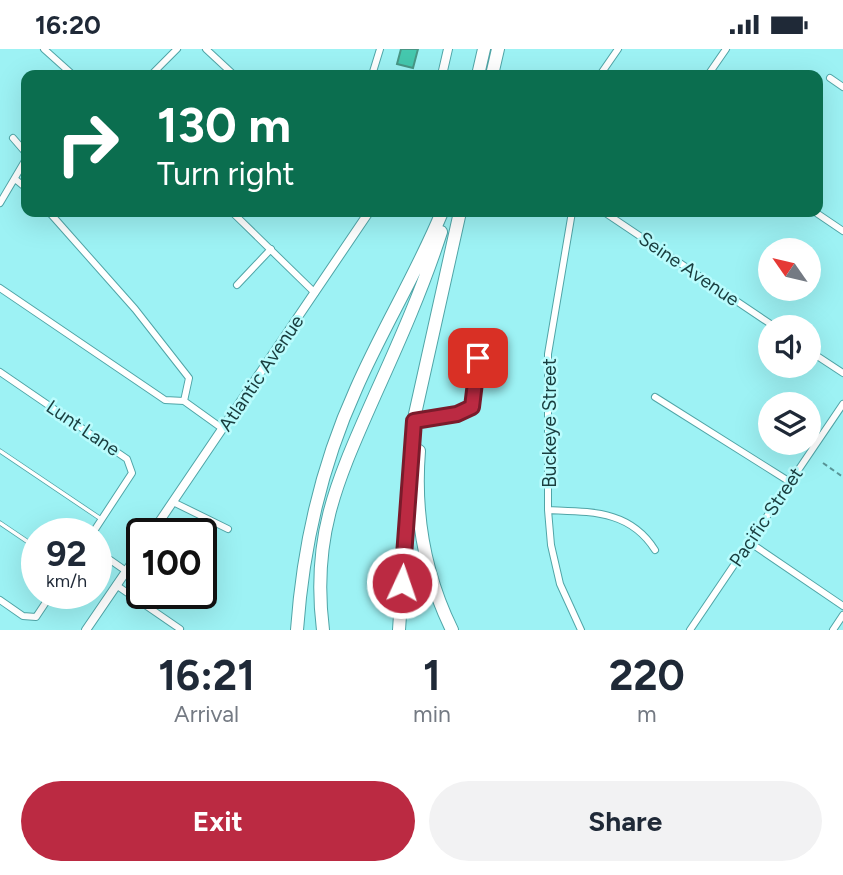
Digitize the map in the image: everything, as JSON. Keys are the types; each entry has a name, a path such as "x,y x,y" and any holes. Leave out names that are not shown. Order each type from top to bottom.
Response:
{"highway":[{"path":"493,70 498,49"},
{"path":"478,70 483,52"},
{"path":"297,630 310,526 324,472 355,389 440,217"},
{"path":"323,630 319,567 332,494 421,289 446,217"},
{"path":"399,630 417,421 425,370 459,217"},
{"path":"417,421 420,530 436,593 452,630"}],"street":[{"path":"44,49 67,70"},
{"path":"156,70 177,49"},
{"path":"206,49 228,70"},
{"path":"374,70 380,49"},
{"path":"443,70 448,49"},
{"path":"603,70 618,49"},
{"path":"711,70 726,49"},
{"path":"830,78 843,87"},
{"path":"13,138 21,147"},
{"path":"0,203 21,168"},
{"path":"15,179 21,184"},
{"path":"53,217 135,309 189,378 184,401"},
{"path":"237,217 316,293"},
{"name":"Atlantic Avenue","path":"162,518 366,217"},
{"name":"Buckeye Street","path":"571,217 548,354 548,510 551,545 560,584 581,630"},
{"name":"Seine Avenue","path":"611,217 758,316"},
{"path":"822,217 843,231"},
{"path":"237,285 271,249"},
{"path":"0,288 165,400 184,401 223,429"},
{"path":"821,359 843,373"},
{"name":"Lunt Lane","path":"0,372 127,459 132,473 102,518"},
{"path":"655,397 790,482"},
{"name":"Pacific Street","path":"690,630 843,404"},
{"path":"173,502 228,529"},
{"path":"548,510 600,512 622,518 645,534 654,550"},
{"path":"749,542 843,606"},
{"path":"86,630 126,571 112,561"},
{"path":"116,585 180,629"},
{"path":"0,600 23,616 36,617 41,609"},
{"path":"833,630 843,615"}],"lane":[{"path":"417,421 472,407 478,358"},
{"path":"0,451 100,518"},
{"path":"0,523 21,537"}],"path":[{"path":"823,463 843,477"}],"building":[{"path":"401,49 418,49 413,68 397,64"}],"route":[{"path":"402,583 414,421 457,414 472,407 478,358"}]}
